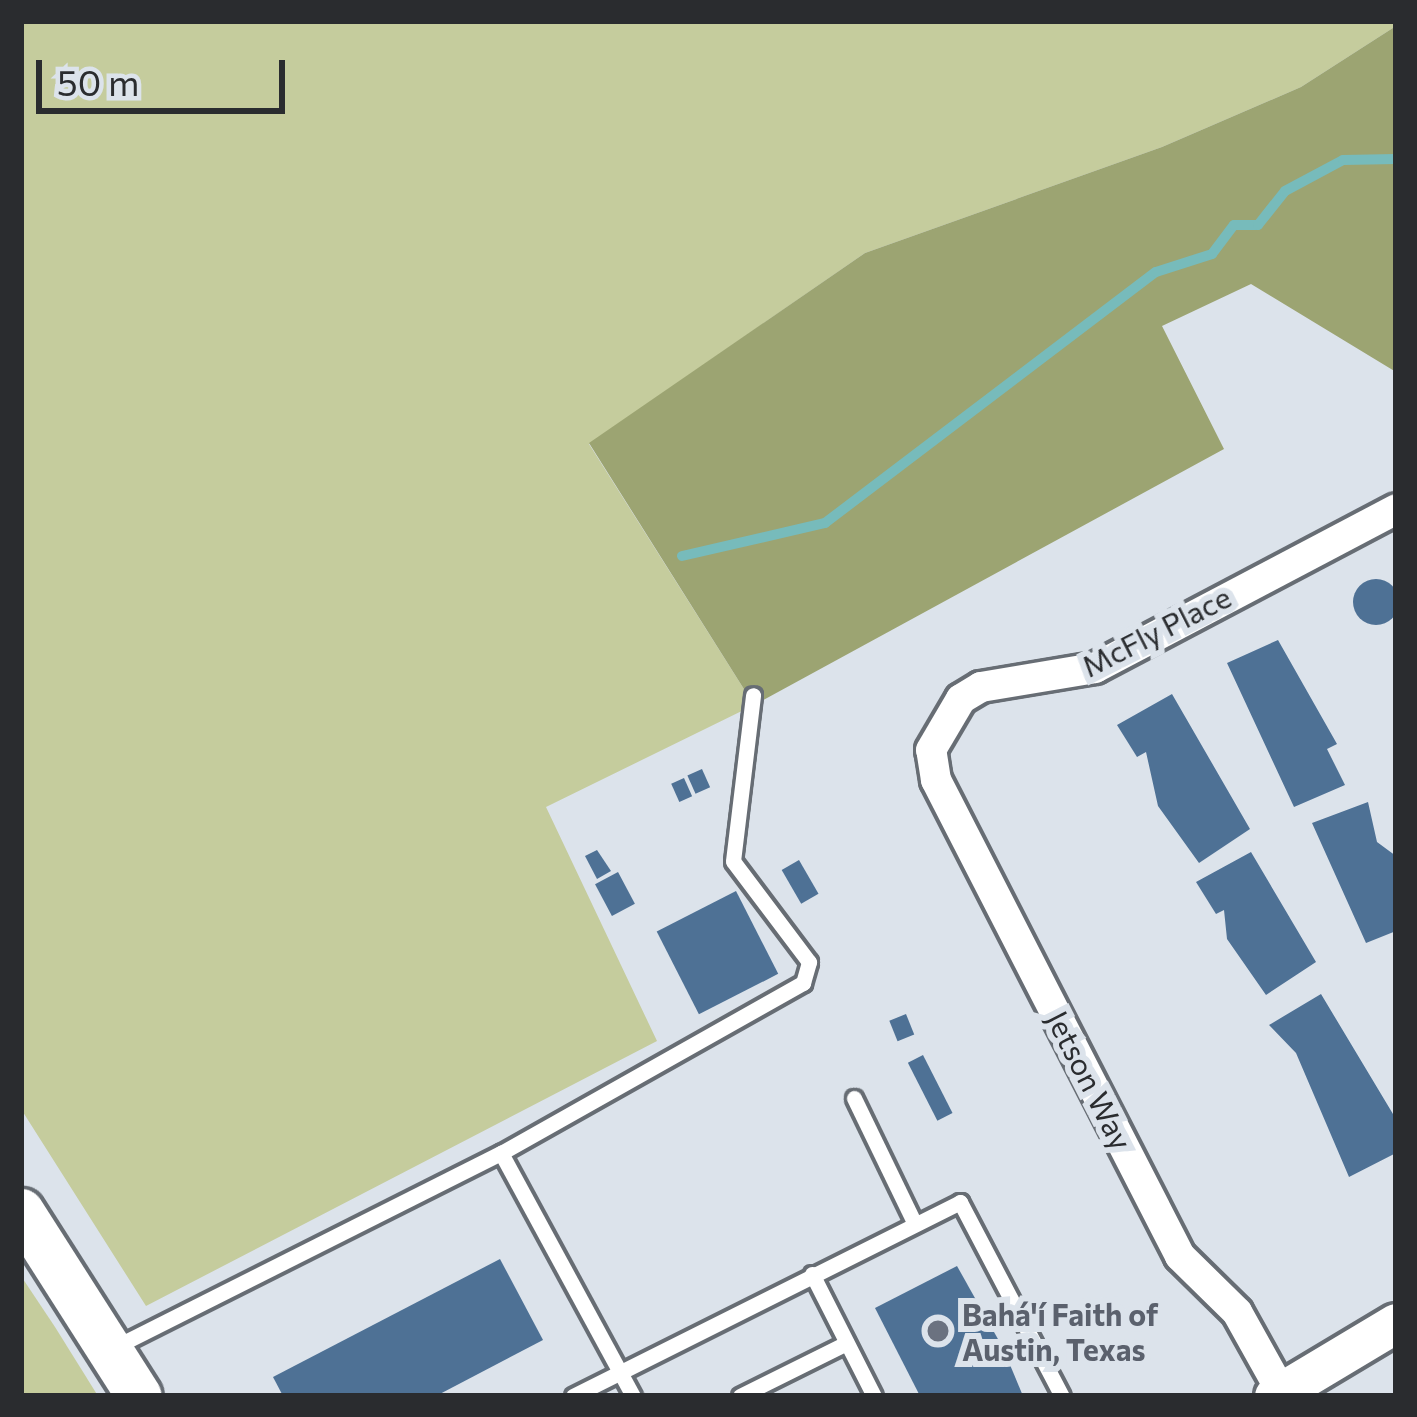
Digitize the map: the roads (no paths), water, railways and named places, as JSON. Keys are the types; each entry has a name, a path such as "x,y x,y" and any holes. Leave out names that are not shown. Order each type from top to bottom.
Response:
{"main road":[{"path":"21,1210 139,1396"}],"street":[{"name":"McFly Place","path":"931,750 961,698 981,687 1095,668 1396,508"},
{"name":"Jetson Way","path":"931,750 936,780 1180,1256 1237,1312 1280,1394"},
{"path":"1280,1394 1396,1323"}],"lane":[{"path":"107,1351 501,1153 803,983 809,962 734,861 753,695"},
{"path":"854,1098 914,1222"},
{"path":"501,1153 633,1396"},
{"path":"573,1396 914,1222 964,1205 1062,1396"},
{"path":"812,1274 874,1396"},
{"path":"740,1396 847,1343"}],"waterway":[{"path":"682,556 825,523 1156,272 1212,254 1234,225 1258,225 1285,191 1343,160 1396,159"}],"place":[{"name":"Bahá'í Faith of Austin, Texas","path":"938,1331"}]}
